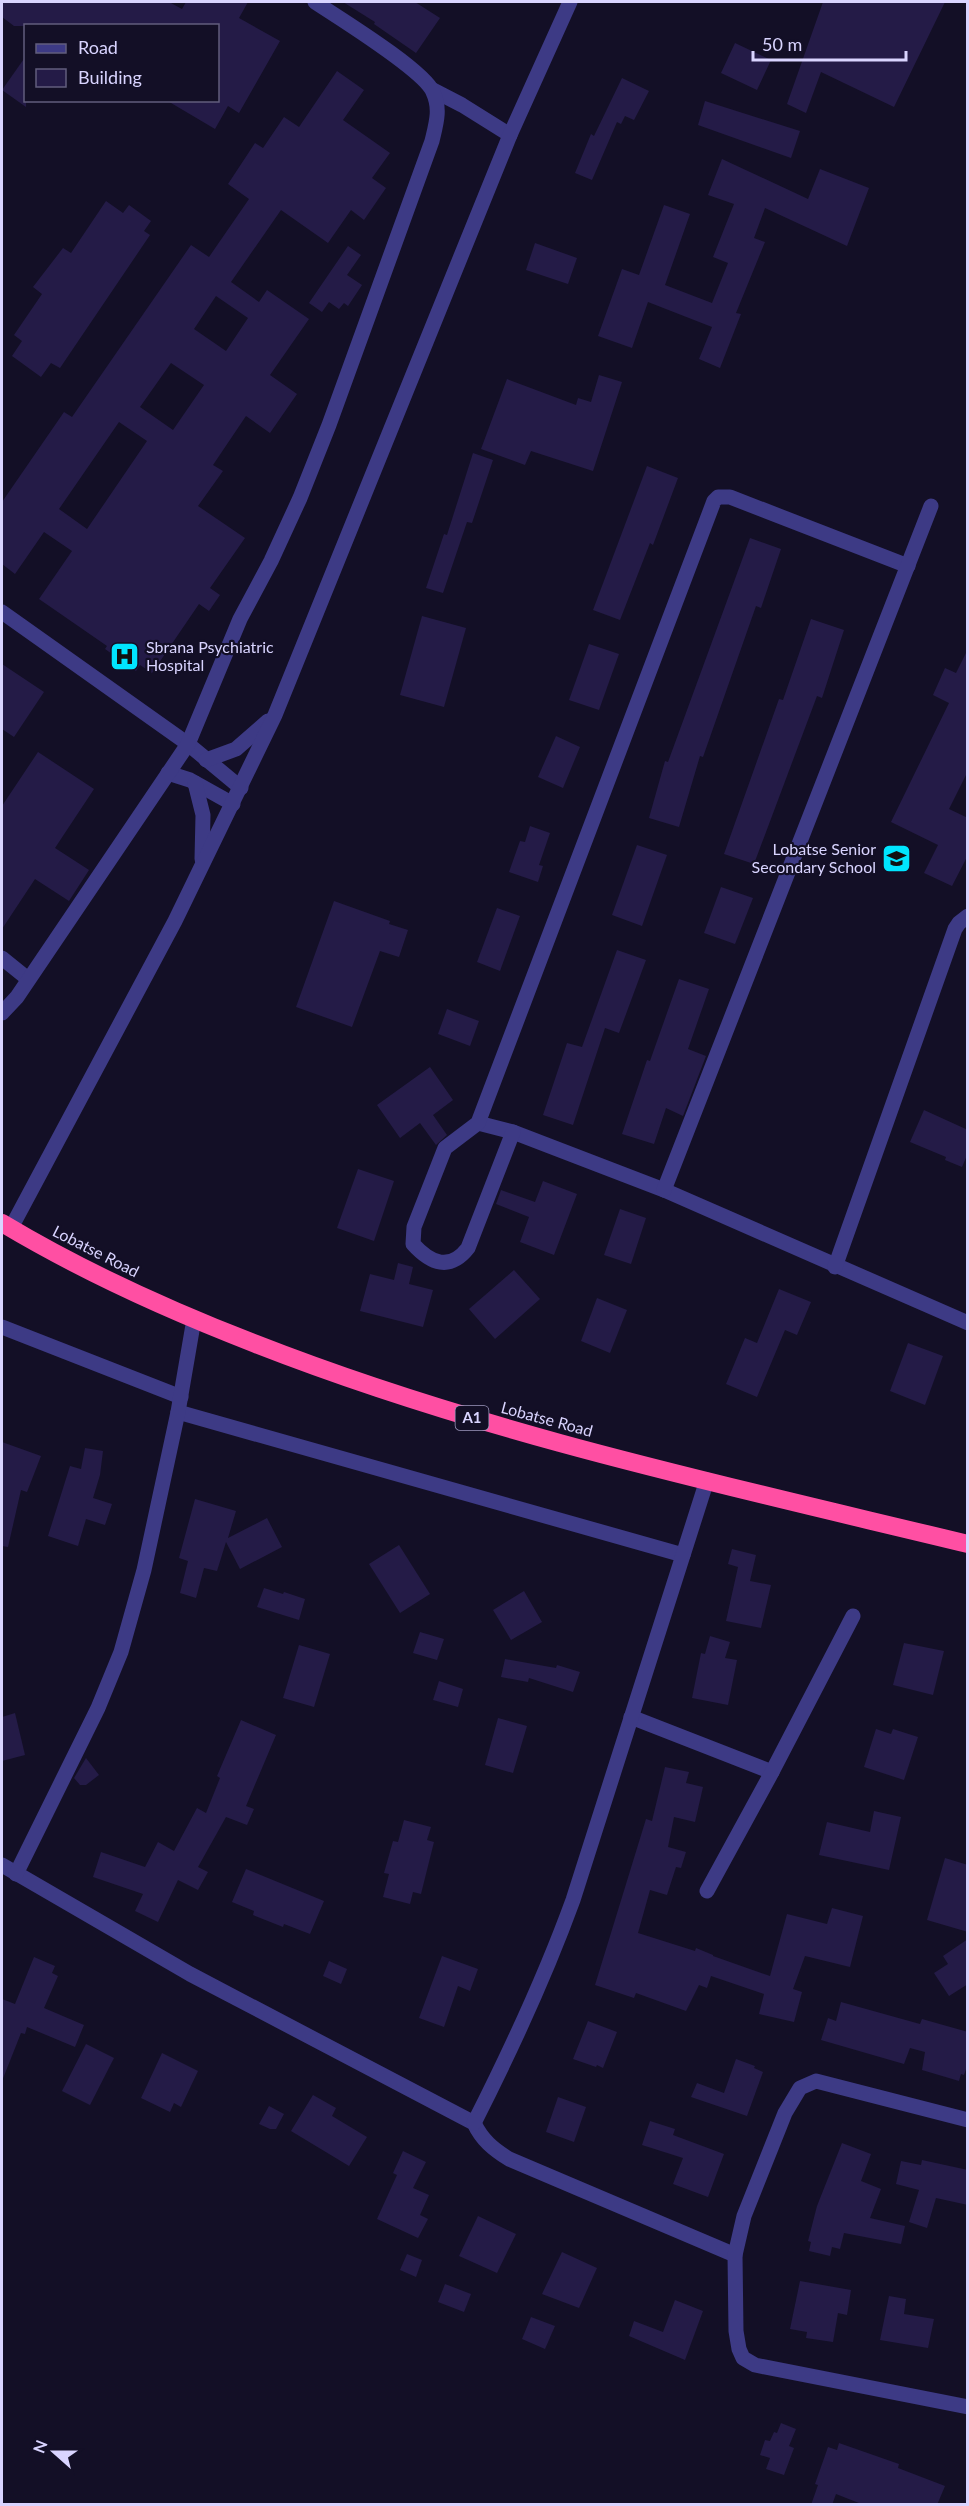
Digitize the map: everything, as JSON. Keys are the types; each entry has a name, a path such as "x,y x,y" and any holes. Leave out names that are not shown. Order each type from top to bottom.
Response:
{"highway":[{"name":"Lobatse Road","path":"6,1226 101,1277 194,1319 327,1372 432,1407 564,1444 968,1544"}],"street":[{"path":"315,2 415,71 433,90 510,135"},
{"path":"6,1226 201,868 241,788 274,715 510,135 570,2"},
{"path":"2,1014 188,744 240,619 285,530 329,425 432,141 439,112 433,90"},
{"path":"513,1132 468,1248 453,1263 439,1262 422,1255 413,1244 412,1234 445,1148 478,1124 714,501 718,497 730,497 908,566"},
{"path":"664,1190 931,506"},
{"path":"2,612 188,744 241,788"},
{"path":"206,760 236,749 274,715"},
{"path":"168,773 195,783 233,804"},
{"path":"195,783 204,822 201,868"},
{"path":"836,1266 956,929 959,923 968,916"},
{"path":"2,958 28,979"},
{"path":"478,1124 513,1132 664,1190 968,1323"},
{"path":"16,1874 98,1708 121,1652 144,1570 181,1397 194,1319"},
{"path":"2,1327 181,1397"},
{"path":"178,1412 683,1555"},
{"path":"474,2123 515,2041 552,1956 591,1845 707,1480"},
{"path":"707,1890 772,1772 853,1616"},
{"path":"631,1717 772,1772"},
{"path":"2,1864 190,1974 474,2123 480,2136 494,2150 509,2159 735,2255"},
{"path":"968,2120 816,2082 800,2088 785,2113 744,2216 735,2255 736,2331 739,2349 744,2358 755,2365 968,2407"}],"building":[{"path":"2,2 169,2 182,9 186,2 248,2 239,18 280,41 239,113 228,106 215,129 169,102 219,102 219,24 24,24 24,26 14,26 2,17"},
{"path":"343,2 415,2 440,18 416,53 374,24 375,22"},
{"path":"823,2 945,2 894,107 821,72 806,113 787,104"},
{"path":"735,43 771,60 757,90 721,73"},
{"path":"24,59 26,107 2,90"},
{"path":"337,71 364,90 343,120 390,153 372,178 386,188 364,220 351,210 328,243 281,210 231,282 259,302 267,290 309,319 270,375 297,394 270,433 246,416 213,465 223,471 198,506 245,538 210,588 220,595 209,611 199,604 152,673 140,665 136,671 105,649 107,646 39,599 72,551 44,532 15,574 2,564 2,502 64,412 72,417 191,245 209,257 249,199 228,184 255,143 263,148 284,117 299,127","holes":["216,296 248,318 226,351 194,329","171,363 204,385 173,430 140,407","119,422 147,441 87,529 59,509"]},
{"path":"622,78 649,91 634,120 625,116 621,124 617,122 592,180 575,173 591,134 594,136"},
{"path":"705,101 800,131 791,158 698,125"},
{"path":"722,159 808,199 820,169 869,188 847,246 765,208 754,238 765,242 736,313 741,314 720,368 699,359 712,327 648,302 632,348 598,336 622,269 639,275 664,205 690,214 665,285 712,303 728,263 713,257 734,204 708,195"},
{"path":"106,201 123,213 129,205 151,221 144,231 150,235 60,368 51,363 41,377 12,356 22,341 14,335 42,294 33,287 63,248 71,253"},
{"path":"535,243 577,258 568,284 526,270"},
{"path":"348,246 361,255 347,275 362,285 348,306 344,303 339,309 329,302 322,312 309,303"},
{"path":"599,375 622,382 593,471 531,451 525,465 481,449 507,379 576,405 578,398 591,402"},
{"path":"473,453 493,460 472,523 467,522 443,593 426,588 444,534 447,535"},
{"path":"647,466 678,478 653,545 650,543 620,620 593,610"},
{"path":"750,538 781,549 761,608 756,606 703,757 700,756 679,827 649,818 665,761 668,762"},
{"path":"422,616 466,628 444,707 400,695"},
{"path":"811,619 844,630 822,698 817,696 754,864 724,854 779,699 783,700"},
{"path":"589,644 619,654 599,710 569,700"},
{"path":"968,649 968,771 949,809 968,818 968,855 952,886 924,873 938,845 891,822 949,703 933,695 945,668 956,673"},
{"path":"2,664 44,692 14,737 2,729"},
{"path":"556,736 580,747 563,788 538,777"},
{"path":"38,752 94,789 55,848 89,870 69,901 35,879 2,929 2,806"},
{"path":"530,826 550,833 539,865 543,866 538,882 509,872 520,841 525,842"},
{"path":"637,845 667,855 642,926 612,915"},
{"path":"721,887 753,898 735,944 704,933"},
{"path":"334,901 390,921 389,924 408,930 399,957 380,951 352,1027 296,1007"},
{"path":"497,908 520,916 500,971 477,962"},
{"path":"617,950 646,960 619,1033 605,1028 573,1125 543,1115 567,1043 582,1047"},
{"path":"679,979 709,989 688,1049 706,1056 683,1116 666,1108 654,1144 622,1134 647,1060 650,1061"},
{"path":"447,1009 479,1021 470,1046 438,1034"},
{"path":"430,1067 453,1100 433,1115 447,1135 436,1145 420,1123 400,1138 377,1105"},
{"path":"924,1110 968,1130 968,1153 962,1167 945,1160 946,1157 910,1142"},
{"path":"358,1169 394,1181 374,1241 337,1228"},
{"path":"543,1181 577,1194 554,1255 520,1242 529,1217 496,1204 501,1190 535,1202"},
{"path":"620,1209 646,1218 631,1264 604,1255"},
{"path":"398,1263 413,1267 409,1284 433,1290 423,1327 360,1311 370,1274 394,1280"},
{"path":"514,1270 540,1299 495,1339 469,1309"},
{"path":"779,1289 811,1302 797,1335 785,1330 757,1397 726,1384 745,1338 757,1343"},
{"path":"597,1298 627,1310 610,1353 581,1341"},
{"path":"908,1343 943,1356 925,1405 890,1391"},
{"path":"2,1442 41,1456 27,1492 21,1490 8,1547 2,1546"},
{"path":"85,1448 103,1451 100,1475 93,1498 112,1504 105,1525 86,1519 78,1546 48,1536 70,1466 81,1469"},
{"path":"195,1499 236,1511 228,1538 267,1518 282,1547 240,1569 226,1542 217,1571 204,1568 196,1598 180,1593 188,1561 179,1558"},
{"path":"399,1545 430,1594 400,1613 369,1564"},
{"path":"732,1549 756,1555 750,1581 771,1585 761,1628 726,1621 738,1567 728,1564"},
{"path":"264,1588 305,1599 299,1620 257,1607"},
{"path":"524,1591 542,1622 511,1640 493,1610"},
{"path":"420,1632 444,1639 437,1660 413,1653"},
{"path":"710,1636 730,1642 725,1658 737,1660 728,1705 692,1698 701,1653 705,1654"},
{"path":"904,1643 944,1651 933,1695 893,1685"},
{"path":"299,1645 330,1654 314,1707 283,1698"},
{"path":"505,1659 556,1668 557,1665 580,1672 573,1692 529,1678 528,1682 501,1677"},
{"path":"439,1681 463,1689 458,1707 433,1700"},
{"path":"15,1713 25,1755 2,1761 2,1717"},
{"path":"498,1718 527,1726 513,1773 485,1765"},
{"path":"241,1720 276,1735 246,1806 254,1809 247,1825 226,1817 198,1867 208,1872 198,1890 178,1880 158,1922 135,1911 143,1894 93,1877 101,1852 145,1867 158,1842 174,1851 197,1808 206,1813 220,1778 217,1776"},
{"path":"876,1729 891,1734 893,1729 918,1737 904,1780 864,1767"},
{"path":"86,1758 99,1775 86,1785 80,1785 74,1778"},
{"path":"665,1767 689,1772 686,1783 703,1787 695,1822 674,1817 668,1847 686,1852 681,1868 676,1867 667,1895 650,1890 638,1933 695,1951 696,1948 770,1976 787,1914 827,1924 832,1908 863,1916 850,1967 805,1956 793,1989 802,1992 794,2022 759,2014 764,1994 711,1976 707,1988 699,1985 686,2011 636,1993 634,1998 595,1985 646,1819 652,1821"},
{"path":"874,1811 901,1817 889,1870 819,1855 827,1822 870,1832"},
{"path":"404,1820 431,1827 427,1840 434,1842 421,1894 413,1892 410,1904 383,1897 389,1874 384,1873 393,1841 398,1842"},
{"path":"945,1858 968,1865 968,1932 927,1920"},
{"path":"246,1869 324,1901 310,1934 284,1924 283,1927 253,1915 254,1911 232,1902"},
{"path":"968,1939 968,1984 949,1996 934,1973 948,1964 943,1956"},
{"path":"442,1956 478,1969 470,1991 458,1986 444,2027 419,2018"},
{"path":"34,1957 55,1966 52,1973 58,1976 44,2008 84,2025 75,2047 27,2027 25,2034 21,2033 2,2081 2,1999 15,2004"},
{"path":"329,1961 347,1969 341,1984 323,1976"},
{"path":"841,2002 920,2024 922,2019 968,2032 968,2063 964,2075 961,2074 959,2081 922,2070 925,2052 910,2048 904,2064 821,2040 828,2018 836,2021"},
{"path":"588,2021 617,2032 603,2068 573,2059"},
{"path":"86,2044 114,2058 90,2105 62,2091"},
{"path":"162,2053 198,2071 181,2107 174,2103 170,2112 141,2098"},
{"path":"736,2059 755,2066 754,2068 763,2072 747,2116 691,2097 697,2083 724,2093"},
{"path":"313,2095 336,2108 332,2116 367,2137 349,2166 291,2131"},
{"path":"558,2097 586,2107 574,2142 546,2132"},
{"path":"269,2106 284,2114 276,2129 259,2124"},
{"path":"650,2121 675,2129 673,2135 724,2154 708,2197 673,2184 683,2158 642,2145"},
{"path":"842,2143 871,2154 861,2181 881,2189 870,2218 905,2226 901,2244 844,2233 840,2249 832,2247 830,2256 809,2251 811,2242 808,2241 817,2206"},
{"path":"403,2151 426,2162 413,2188 429,2195 420,2215 428,2219 418,2238 377,2219 397,2175 393,2173"},
{"path":"922,2160 968,2170 968,2205 936,2198 927,2228 909,2222 919,2190 896,2184 901,2161 921,2165"},
{"path":"478,2216 516,2234 497,2273 459,2256"},
{"path":"562,2252 597,2268 579,2308 542,2294"},
{"path":"407,2254 422,2260 416,2277 400,2270"},
{"path":"800,2281 851,2290 847,2315 838,2313 833,2342 806,2338 807,2332 790,2329"},
{"path":"445,2284 471,2294 464,2312 438,2302"},
{"path":"889,2296 906,2299 904,2314 934,2319 928,2348 880,2340"},
{"path":"675,2300 703,2311 685,2360 629,2336 634,2321 663,2332"},
{"path":"531,2317 555,2326 545,2349 522,2339"},
{"path":"781,2423 796,2429 789,2446 794,2448 784,2475 766,2469 770,2458 760,2455 765,2440 770,2441 774,2432 777,2433"},
{"path":"839,2443 899,2464 898,2468 945,2486 937,2505 864,2505 836,2494 832,2505 811,2505 818,2485 815,2484 828,2447 837,2450"}],"place":[{"name":"Sbrana Psychiatric Hospital","path":"125,656"},
{"name":"Lobatse Senior Secondary School","path":"897,858"}]}
